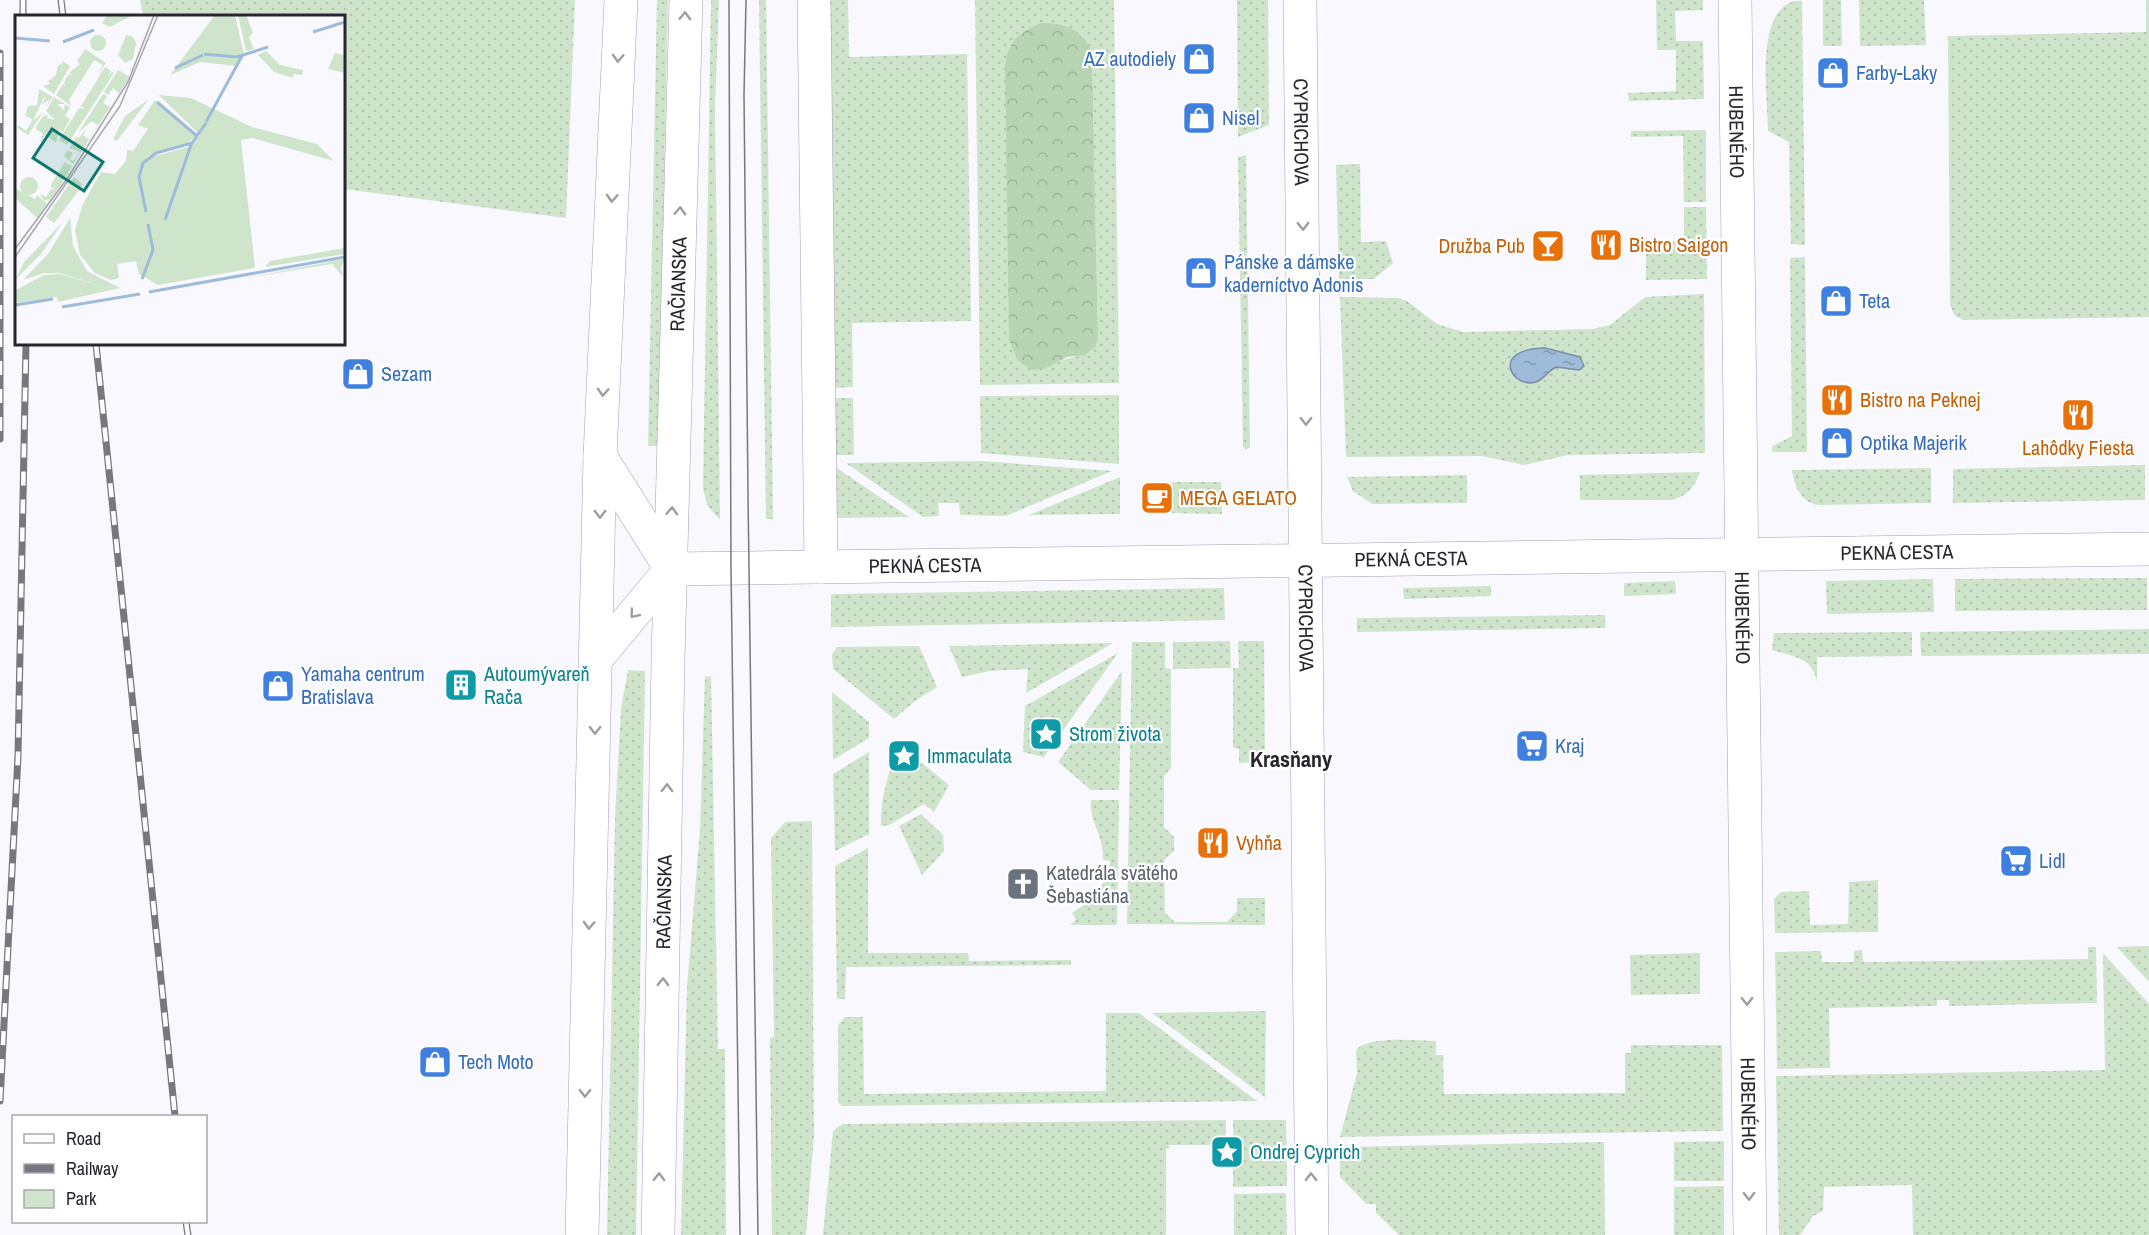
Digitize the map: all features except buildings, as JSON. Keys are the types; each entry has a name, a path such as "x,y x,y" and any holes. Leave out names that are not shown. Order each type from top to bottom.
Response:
{"street":[{"path":"582,1235 600,456 621,0"},
{"name":"RAČIANSKA","path":"658,1235 671,569 686,0"},
{"path":"813,0 820,567"},
{"name":"CYPRICHOVA","path":"1300,0 1312,1235"},
{"name":"HUBENÉHO","path":"1735,0 1750,1235"},
{"path":"597,658 671,569 600,456"},
{"name":"PEKNÁ CESTA","path":"671,569 2149,549"}],"green space":[{"path":"140,0 575,0 566,218 345,189 345,15 143,15"},
{"path":"657,0 668,0 658,446 648,446"},
{"path":"711,0 719,0 715,107 720,520 707,505 703,488"},
{"path":"759,0 766,0 773,519 766,519"},
{"path":"824,0 848,0 849,57 967,54 971,321 852,323 853,387 831,388"},
{"path":"975,0 1114,0 1119,383 980,385","holes":["1092,51 1098,339 1089,351 1046,368"]},
{"path":"1237,0 1268,0 1269,125 1238,137"},
{"path":"1656,0 1703,0 1703,10 1675,11 1676,41 1703,41 1704,99 1629,101 1628,93 1676,91 1676,50 1657,50"},
{"path":"1823,0 1841,0 1842,46 1823,46"},
{"path":"1859,0 1924,0 1926,45 1860,46"},
{"path":"2146,0 2149,0 2149,317 1963,320 1955,316 1950,305 1948,36 2146,32"},
{"path":"1794,1 1802,1 1805,245 1791,244 1789,142 1768,131 1766,98 1768,39 1773,22 1781,9"},
{"path":"1041,23 1058,24 1077,32 1088,43 1092,51 1098,339 1096,346 1085,355 1067,357 1046,368 1031,370 1018,360 1009,340 1005,67 1011,44 1020,34"},
{"path":"1706,130 1706,202 1684,202 1683,136 1631,137 1631,131"},
{"path":"1246,155 1250,447 1246,450 1243,447 1238,157"},
{"path":"1360,164 1361,242 1386,241 1393,263 1374,279 1339,279 1336,165"},
{"path":"1684,207 1706,207 1707,279 1646,280 1646,241 1684,241"},
{"path":"1805,257 1807,452 1772,452 1772,446 1792,436 1790,258"},
{"path":"1704,294 1705,453 1568,455 1524,465 1482,456 1346,457 1340,297 1398,298 1407,301 1437,324 1463,332 1593,329 1610,325 1645,297","holes":["1511,362 1584,366 1556,367 1541,379 1517,378 1511,372"]},
{"path":"1119,395 1119,464 981,453 980,396"},
{"path":"831,398 853,398 854,455 830,455"},
{"path":"981,461 1112,471 1006,516 960,515 959,503 938,503 939,516 923,517 846,463"},
{"path":"831,464 909,517 830,518"},
{"path":"2145,465 2145,500 1953,503 1953,469"},
{"path":"1931,468 1931,503 1820,505 1808,502 1800,494 1792,470"},
{"path":"1700,472 1690,490 1672,500 1580,500 1580,475"},
{"path":"1467,475 1467,503 1372,504 1353,491 1347,477"},
{"path":"1120,477 1120,514 1029,515"},
{"path":"1172,482 1221,482 1222,514 1172,513"},
{"path":"2147,578 2147,610 1955,611 1955,579"},
{"path":"1933,579 1934,612 1827,614 1826,581"},
{"path":"1675,581 1676,594 1624,596 1624,583"},
{"path":"1491,586 1491,596 1404,599 1403,588"},
{"path":"1224,588 1225,620 831,627 831,594"},
{"path":"1605,615 1605,628 1357,632 1357,618"},
{"path":"2149,629 2149,654 1921,656 1920,632"},
{"path":"1912,632 1912,656 1817,657 1817,682 1815,674 1807,663 1772,650 1774,633"},
{"path":"1230,641 1231,668 1173,669 1173,642"},
{"path":"1238,641 1264,641 1265,762 1239,763 1239,749 1233,748 1233,668 1239,668"},
{"path":"1132,642 1165,642 1165,668 1171,669 1171,768 1164,776 1164,827 1174,837 1174,851 1164,860 1165,913 1175,922 1227,922 1237,911 1237,898 1265,898 1265,925 1127,924"},
{"path":"1113,643 1026,693 1028,669 990,671 962,677 949,646"},
{"path":"919,646 937,687 915,701 894,719 833,669 832,654 837,647"},
{"path":"1118,653 1044,757 1023,752 1025,706"},
{"path":"628,670 645,671 636,1235 607,1235 615,818 621,709"},
{"path":"1122,671 1119,790 1091,790 1058,762"},
{"path":"705,676 711,677 718,1049 725,1049 726,1235 681,1235 687,987 700,830"},
{"path":"832,692 869,722 869,738 833,760"},
{"path":"900,745 949,785 934,812 924,804 889,825 881,826 886,784"},
{"path":"869,752 869,834 835,851 833,774"},
{"path":"1091,800 1119,800 1117,925 1070,925 1076,920 1072,913 1092,898 1102,885 1110,861 1103,860 1101,843 1092,816"},
{"path":"921,814 943,835 944,851 922,875 899,826"},
{"path":"812,821 814,1135 806,1235 772,1235 770,1038 774,1037 771,838 785,822"},
{"path":"868,848 868,953 968,953 969,961 1071,960 1071,965 846,967 845,999 837,999 835,866"},
{"path":"1878,880 1878,932 1775,933 1774,899 1781,892 1809,891 1810,925 1848,924 1849,882"},
{"path":"2149,946 2149,982 2117,947"},
{"path":"2088,947 2096,947 2097,1003 1949,1006 1949,1000 1937,1000 1937,1006 1829,1008 1830,1068 1777,1069 1775,952 1821,951 1822,962 1854,962 1854,951 1862,950 1863,962 2088,959"},
{"path":"1700,953 1700,994 1631,995 1630,955"},
{"path":"2103,953 2149,1004 2149,1235 1913,1235 1912,1185 1824,1187 1823,1211 1813,1216 1800,1235 1779,1235 1776,1076 2105,1070"},
{"path":"1266,1011 1265,1097 1152,1013"},
{"path":"1106,1013 1139,1013 1257,1101 842,1106 838,1102 838,1025 845,1017 863,1017 864,1094 1106,1091"},
{"path":"1436,1041 1436,1055 1443,1055 1444,1094 1625,1093 1625,1053 1631,1053 1631,1045 1722,1045 1723,1131 1340,1137 1357,1073 1356,1050 1372,1042"},
{"path":"1226,1120 1226,1145 1169,1145 1169,1149 1166,1149 1166,1235 823,1235 833,1131 842,1124"},
{"path":"1233,1120 1286,1120 1287,1186 1233,1187"},
{"path":"1724,1141 1724,1181 1674,1181 1674,1142"},
{"path":"1604,1142 1605,1235 1399,1235 1376,1213 1376,1204 1366,1204 1340,1177 1340,1147"},
{"path":"1724,1186 1724,1235 1674,1235 1674,1187"},
{"path":"1286,1193 1287,1235 1234,1235 1234,1194"}],"water":[{"path":"1545,348 1580,357 1584,366 1579,370 1556,367 1536,382 1527,383 1519,380 1510,368 1511,361 1528,350"}],"tram line":[{"path":"729,0 731,568 740,1235"},
{"path":"746,0 744,95 758,1235"}],"railway":[{"path":"23,0 23,15"},
{"path":"61,0 63,15"},
{"path":"0,53 0,439"},
{"path":"0,1101 18,756 26,345"},
{"path":"96,345 175,1115"},
{"path":"186,1223 188,1235"}],"place":[{"name":"AZ autodiely","path":"1199,59"},
{"name":"Farby-Laky","path":"1833,73"},
{"name":"Nisel","path":"1199,118"},
{"name":"Bistro Saigon","path":"1606,245"},
{"name":"Družba Pub","path":"1548,246"},
{"name":"Pánske a dámske kaderníctvo Adonis","path":"1201,273"},
{"name":"Teta","path":"1836,301"},
{"name":"Sezam","path":"358,374"},
{"name":"Bistro na Peknej","path":"1837,400"},
{"name":"Lahôdky Fiesta","path":"2078,415"},
{"name":"Optika Majerik","path":"1837,443"},
{"name":"MEGA GELATO","path":"1157,498"},
{"name":"Autoumývareň Rača","path":"461,685"},
{"name":"Yamaha centrum Bratislava","path":"278,686"},
{"name":"Strom života","path":"1046,734"},
{"name":"Kraj","path":"1532,746"},
{"name":"Immaculata","path":"904,756"},
{"name":"Vyhňa","path":"1213,843"},
{"name":"Lidl","path":"2016,861"},
{"name":"Katedrála svätého Šebastiána","path":"1023,884"},
{"name":"Tech Moto","path":"435,1062"},
{"name":"Ondrej Cyprich","path":"1227,1152"}],"district":[{"name":"Krasňany","path":"1291,759"}]}
